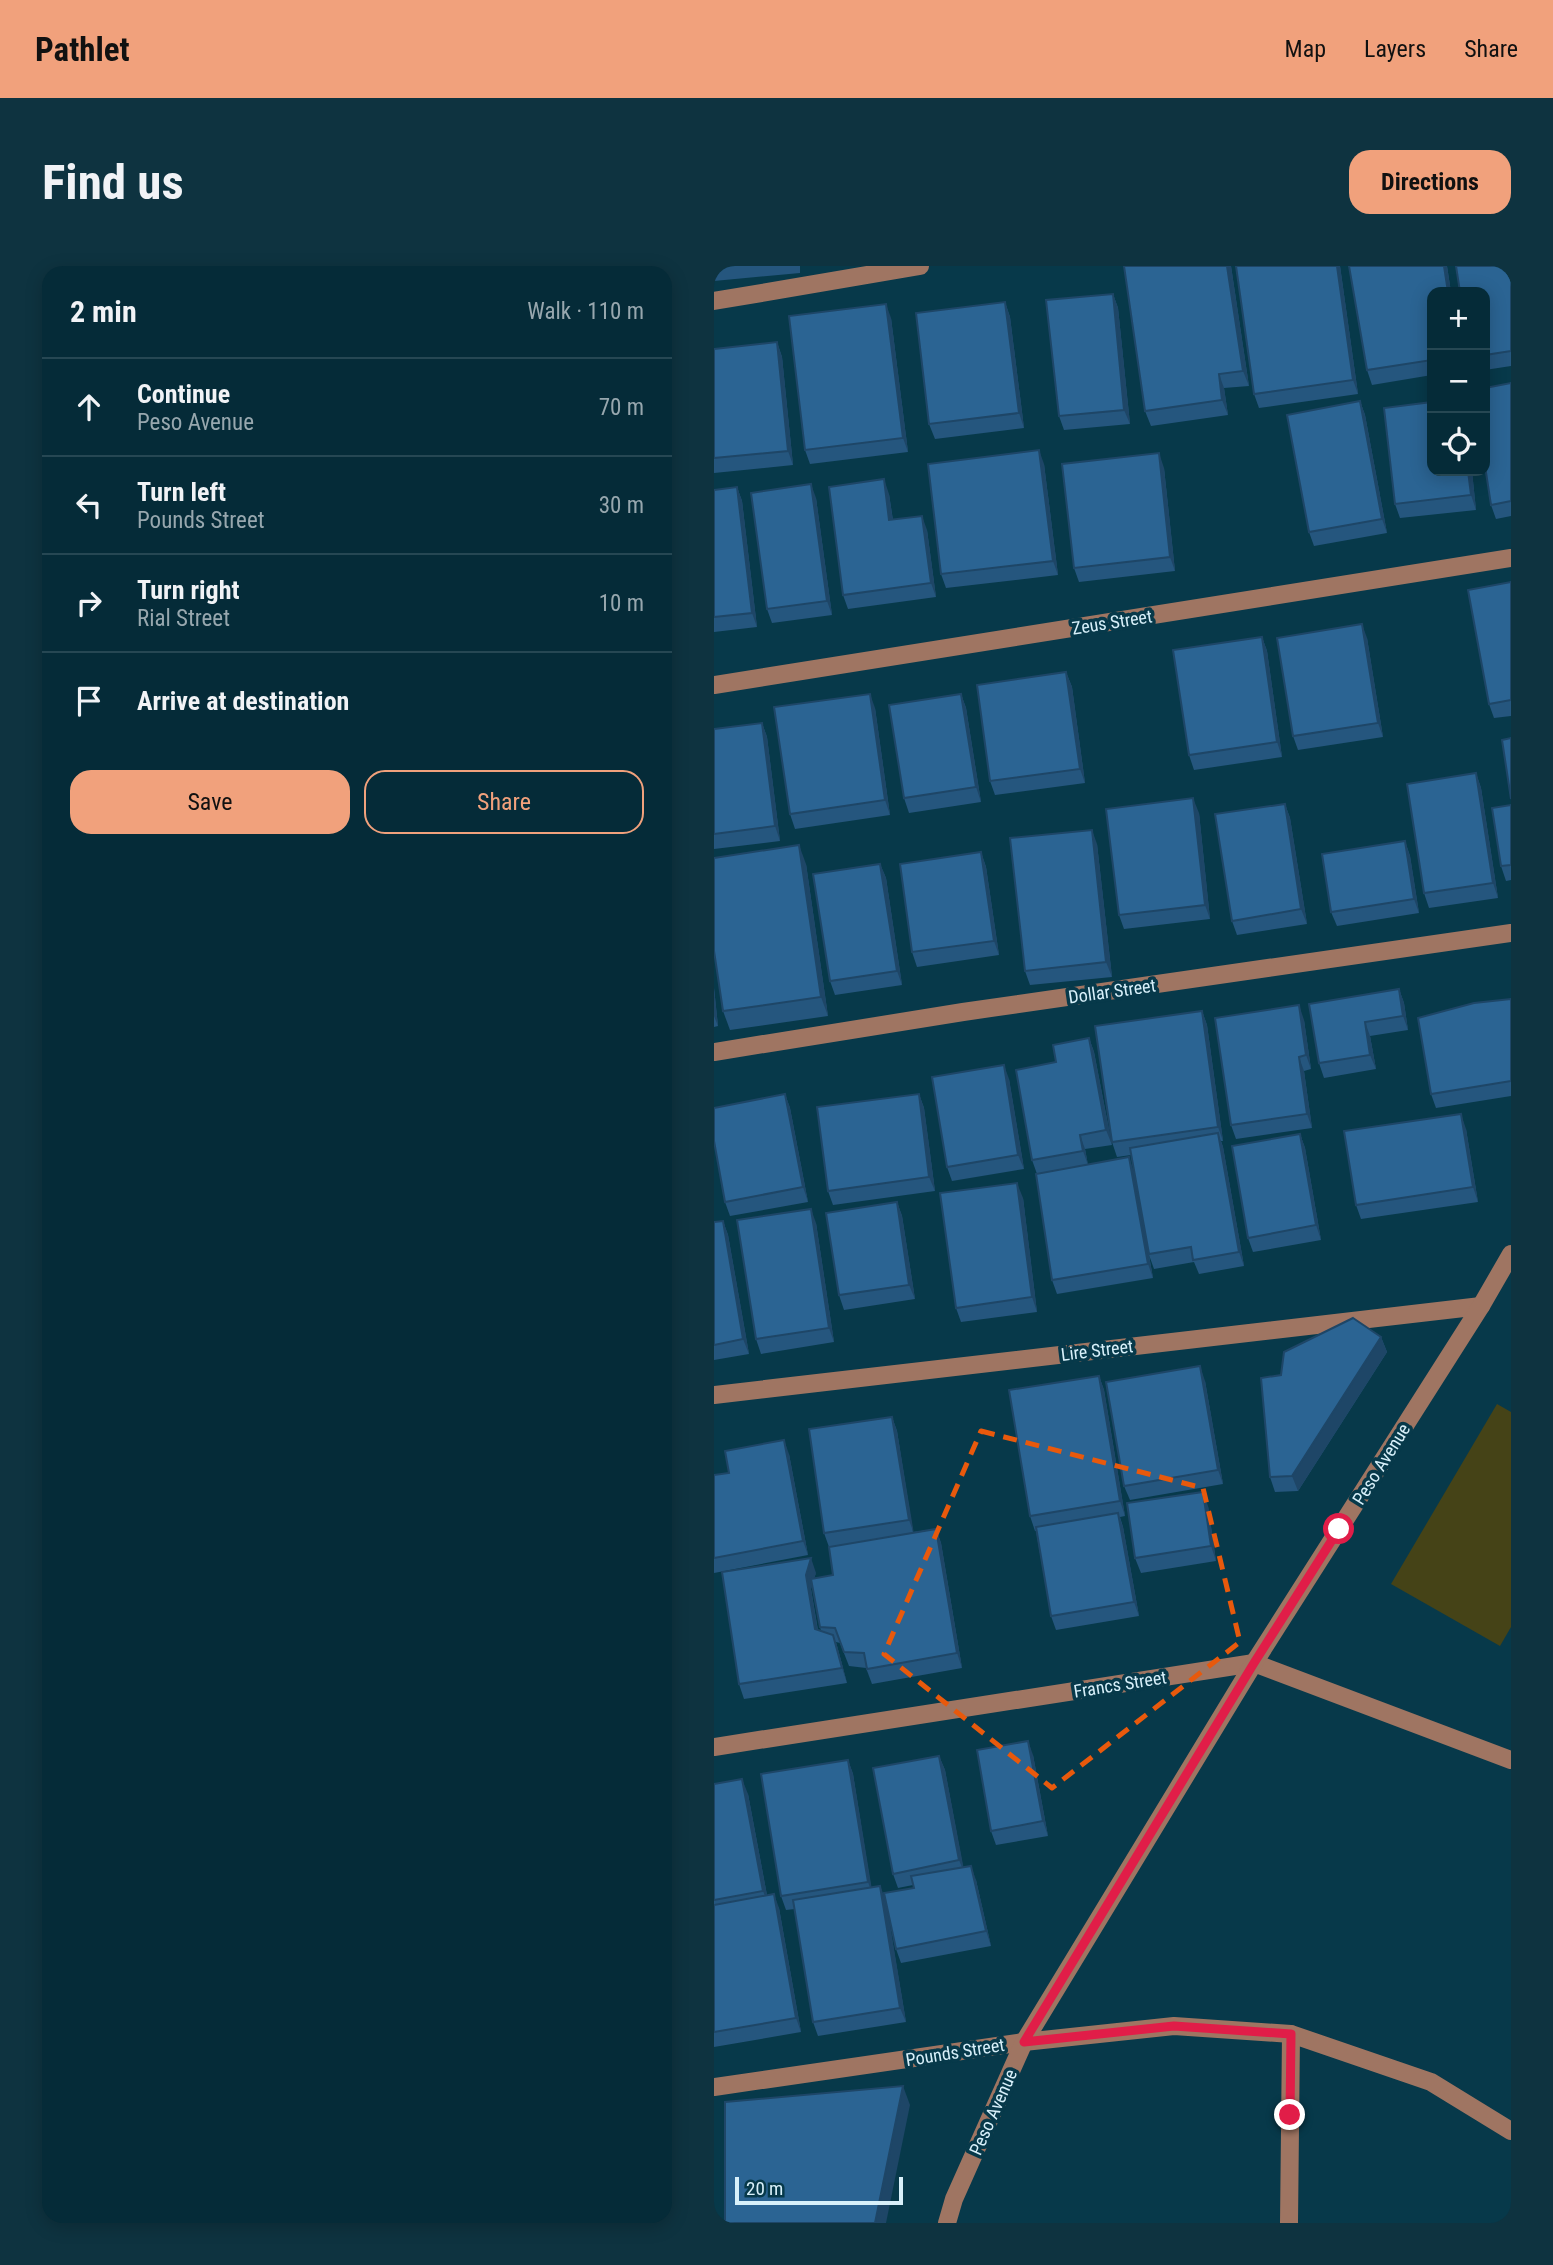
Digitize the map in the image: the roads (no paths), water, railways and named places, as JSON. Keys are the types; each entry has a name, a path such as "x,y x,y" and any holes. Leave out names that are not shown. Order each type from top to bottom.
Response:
{"street":[{"path":"714,301 920,266"},
{"name":"Zeus Street","path":"714,685 1511,558"},
{"name":"Dollar Street","path":"714,1052 963,1012 1511,933"},
{"name":"Peso Avenue","path":"947,2223 954,2199 1024,2042 1254,1663 1481,1306 1511,1254"},
{"name":"Lire Street","path":"714,1395 1481,1306"},
{"name":"Francs Street","path":"714,1747 1254,1663 1511,1760"},
{"name":"Pounds Street","path":"714,2087 1024,2042 1174,2026 1291,2034 1431,2082 1511,2131"},
{"path":"1289,2223 1291,2034"}]}
